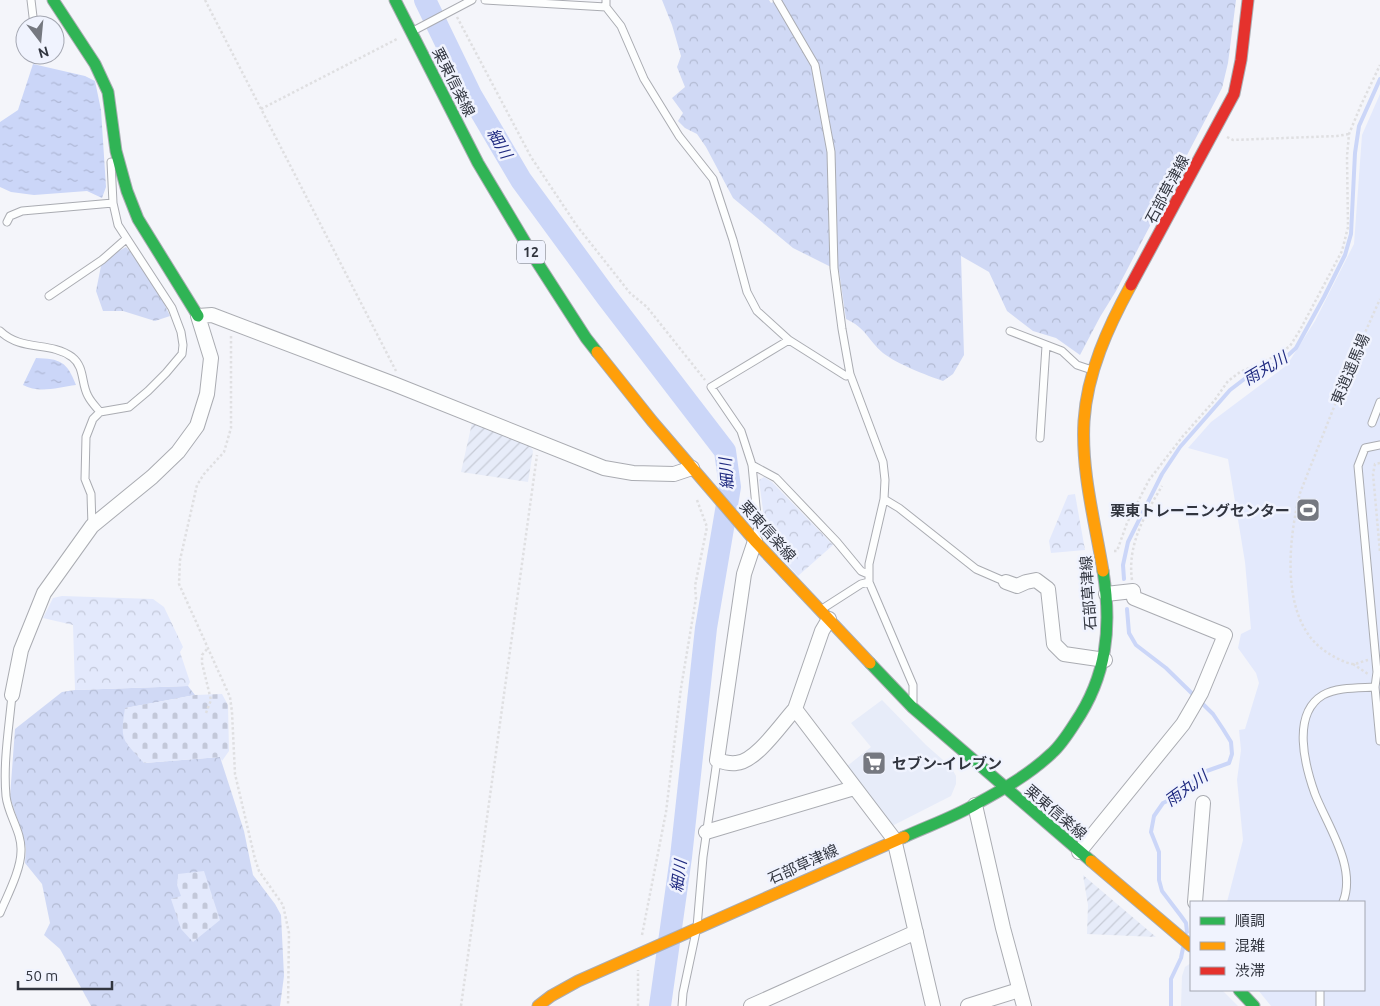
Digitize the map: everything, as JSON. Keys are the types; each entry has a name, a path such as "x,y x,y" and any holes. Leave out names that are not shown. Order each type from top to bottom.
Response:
{"main road":[{"path":"53,0 95,64 108,92 116,151 127,190 138,218 198,316"},
{"name":"栗東信楽線","path":"395,0 416,30 478,163 537,262 586,338 652,421 751,536 912,707 1079,852 1188,943"},
{"name":"石部草津線","path":"538,1006 551,996 578,981 894,839 975,805 1053,752 1078,720 1094,693 1104,660 1108,620 1105,576 1087,479 1083,435 1084,417 1094,371 1099,351 1131,286 1234,94 1238,78 1248,0"},
{"path":"1240,991 1254,1006"}],"street":[{"path":"12,695 20,650 44,593 92,526 178,452 197,426 207,394 211,358 198,316 212,315 231,322 394,384 604,468 633,473 674,474 692,468"},
{"path":"751,536 717,760 724,763 738,764 754,755 795,709 822,631 825,615"},
{"path":"1006,582 1017,586 1036,580 1048,589 1054,644 1064,654 1104,660"},
{"path":"1079,852 1183,724 1198,700 1224,634 1134,598 1133,591 1106,594"},
{"path":"795,709 894,839 933,1006"},
{"path":"706,832 854,788"},
{"path":"1195,901 1203,803"},
{"path":"975,805 1018,990 1024,1006"},
{"path":"751,1006 916,932"},
{"path":"968,1006 1018,990"}],"lane":[{"path":"31,0 33,15"},
{"path":"416,30 464,2 472,0"},
{"path":"485,0 606,3 621,26 644,79 679,136 714,180 747,292 757,311 790,340 846,376 850,374"},
{"path":"777,0 815,65 831,152 834,268 850,374 883,462 885,480 884,499 869,578 825,615"},
{"path":"92,526 91,494 85,479 86,437 93,419 100,412 129,407 166,374 182,354 183,344 181,332 172,308 118,225 113,203 111,156 116,151"},
{"path":"7,222 10,216 22,211 113,203"},
{"path":"49,296 102,260 126,239"},
{"path":"0,331 23,345 59,350 73,358 79,365 88,396 100,412"},
{"path":"1010,331 1062,351 1077,365 1094,371"},
{"path":"751,536 758,527 752,465 741,431 710,387 790,340"},
{"path":"1040,438 1046,346"},
{"path":"1372,423 1380,402"},
{"path":"1380,445 1365,448 1358,466 1375,658 1378,672 1375,687 1380,741"},
{"path":"752,465 776,478 869,578 913,685 912,707"},
{"path":"884,499 899,508 976,569 1006,582"},
{"path":"1343,901 1346,882 1344,865 1336,840 1315,794 1304,750 1303,730 1305,716 1313,704 1322,696 1341,690 1375,687"},
{"path":"0,914 20,862 21,851 20,839 6,798 6,768 12,695"},
{"path":"682,1006 695,929 706,832 717,760"},
{"path":"1320,991 1320,1006"}],"path":[{"path":"205,0 396,371"},
{"path":"452,10 531,157 577,226 630,293 647,307 710,387"},
{"path":"261,108 416,30"},
{"path":"1101,553 1117,551 1127,523 1149,480 1182,436 1214,401 1228,381 1240,372 1276,356 1290,346 1300,330 1342,251 1348,226 1347,156 1349,134 1360,105 1380,65"},
{"path":"1215,131 1233,140 1349,134"},
{"name":"東逍遥馬場","path":"1375,658 1353,664 1334,657 1317,646 1306,632 1299,616 1294,597 1291,565 1295,512 1307,472 1380,299"},
{"path":"231,322 231,428 224,452 204,474 197,485 180,560 179,584 230,697 235,774 255,859 259,872 283,905 289,933 288,1006"},
{"path":"461,1006 539,443"},
{"path":"1380,463 1375,464 1373,474 1380,552"},
{"path":"1133,591 1130,562 1132,548 1138,530 1162,486"},
{"path":"638,1006 641,954 666,812 681,688 696,598 695,586 707,527 694,493"},
{"path":"206,713 211,700 202,663 202,655 208,649"}],"shaded area":[{"path":"472,423 530,446 533,451 528,482 461,472"},
{"path":"882,700 926,745 951,767 956,776 956,784 951,796 892,826 846,767 871,747 851,723"},
{"path":"1083,875 1156,937 1087,934 1088,905"},
{"path":"1190,964 1190,991 1223,991 1238,1006 1181,1006 1182,976 1185,967"}],"green space":[{"path":"662,0 769,0 771,3 778,0 1236,0 1228,63 1222,88 1116,291 1080,355 1056,338 1033,331 1007,311 989,272 961,256 964,355 953,374 943,381 904,365 883,353 863,330 846,319 839,271 793,248 733,198 697,134 685,128 678,121 683,113 672,98 685,87 677,67 681,56"},
{"name":"栗東トレーニングセンター","path":"1380,94 1380,1006 1271,1006 1259,991 1365,991 1365,901 1227,901 1243,840 1237,780 1241,750 1239,730 1245,729 1259,683 1256,673 1238,648 1241,634 1251,629 1245,562 1228,459 1188,448 1211,422 1287,365 1315,321 1354,244 1362,135"},
{"path":"126,247 151,280 170,316 155,321 123,311 103,311 96,291 101,266 110,256"},
{"path":"764,477 772,482 833,545 798,576 767,541 759,480"},
{"path":"1075,494 1085,550 1051,553 1049,541 1068,495"},
{"path":"62,596 153,599 164,607 183,647 180,652 190,682 188,686 75,690 73,625 43,618 53,598"},
{"path":"188,686 195,695 126,708 144,763 220,757 244,831 253,875 281,915 284,976 280,1006 91,1006 60,949 44,935 50,923 42,884 25,863 26,849 24,839 10,797 15,729 62,692"},
{"path":"222,694 228,705 229,751 222,761 220,757 144,763 124,739 125,708 195,695"},
{"path":"204,871 220,920 193,942 181,929 171,899 181,896 177,885 178,874"}],"water":[{"path":"33,65 85,76 95,81 101,110 106,187 102,198 87,191 34,195 11,192 0,187 0,122 18,110"},
{"path":"36,358 51,359 62,363 73,377 76,385 36,389 23,385"}],"waterway":[{"name":"細川","path":"425,0 471,95 521,180 606,296 725,451 730,487 706,628 681,857 660,1006"},
{"name":"雨丸川","path":"1124,579 1123,565 1128,542 1162,474 1180,447 1230,390 1247,377 1283,360 1296,348 1324,297 1345,255 1351,234 1355,153 1359,126 1380,79"},
{"name":"雨丸川","path":"1127,609 1129,633 1136,645 1166,668 1213,714 1231,742 1232,754 1229,763 1201,773 1178,796 1163,803 1154,816 1151,832 1159,852 1159,880 1162,891 1186,923 1187,932"},
{"name":"雨丸川","path":"1171,1006 1171,979 1181,958 1183,948"}],"traffic: fast":[{"path":"53,0 95,64 108,92 116,151 127,191 138,219 198,316"},
{"path":"395,0 478,163 537,262 597,352"},
{"path":"904,837 959,813 1006,787 1043,761 1064,739 1086,705 1100,669 1107,631 1106,592 1103,571"},
{"path":"870,663 912,707 1091,861"},
{"path":"1240,991 1254,1006"}],"traffic: slow":[{"path":"1103,571 1089,496 1085,459 1084,421 1089,385 1094,368 1114,317 1131,285"},
{"path":"597,352 652,421 755,541 870,663"},
{"path":"538,1006 551,996 578,981 904,837"},
{"path":"1091,861 1190,945"}],"traffic: jam":[{"path":"1131,285 1234,94 1241,60 1248,0"}],"place":[{"name":"栗東トレーニングセンター","path":"1308,510"},
{"name":"セブン-イレブン","path":"874,763"}]}
